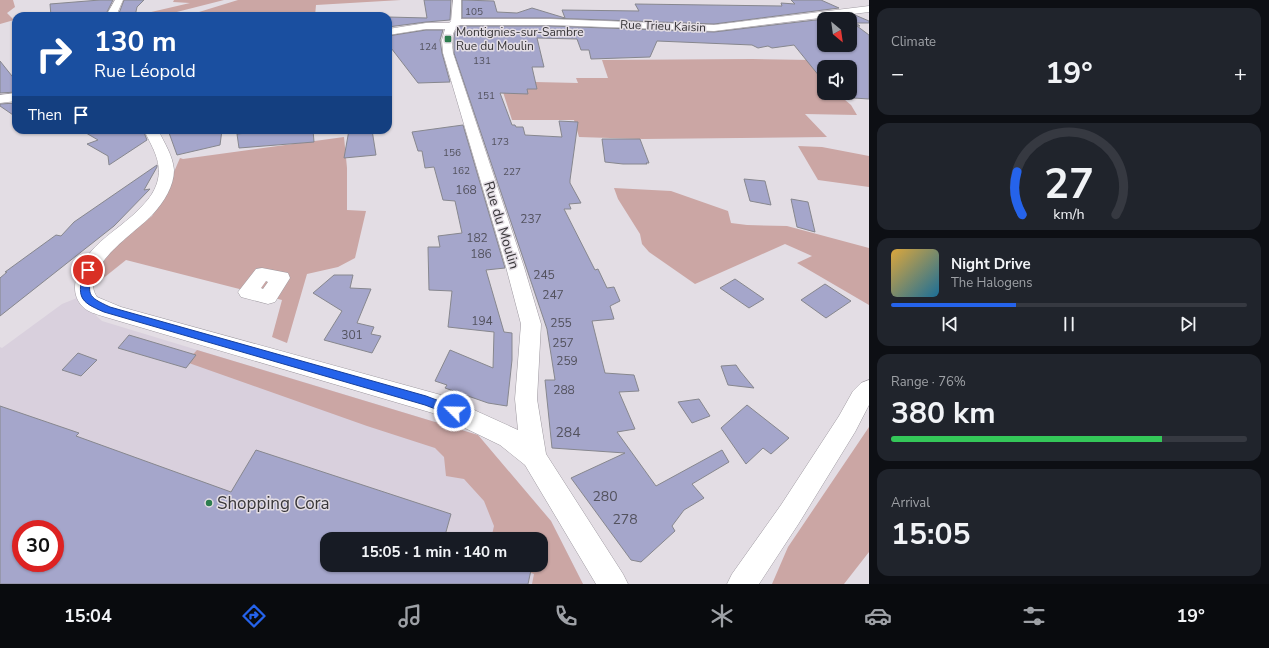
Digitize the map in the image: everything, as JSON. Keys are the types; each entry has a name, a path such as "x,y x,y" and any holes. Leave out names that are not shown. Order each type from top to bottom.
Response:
{"street":[{"path":"113,12 119,0"},
{"name":"Rue du Moulin","path":"457,0 453,24 445,37 448,53 515,267 531,324 526,399 534,457"},
{"name":"Rue Trieu Kaisin","path":"392,31 426,26 453,24 550,22 714,28 869,9"},
{"path":"0,99 12,98"},
{"path":"153,134 165,160 166,176 164,184 149,209 104,249 88,270 84,290 90,302 107,310 130,317 441,405 509,437 534,457 586,544 613,584"},
{"path":"742,584 790,514 847,424 861,398 869,390"}],"shaded area":[{"path":"0,0 13,0 15,7 7,13 12,18 12,21 0,24"},
{"path":"174,0 224,0 177,12 151,12 190,3 173,2"},
{"path":"238,0 401,0 316,5 315,12 199,12"},
{"path":"602,60 811,60 817,66 817,100 845,100 851,105 857,115 805,114 827,137 642,139 579,137 574,120 512,120 502,89 536,89 535,82 578,83 576,78 608,78"},
{"path":"344,137 347,168 347,210 366,211 355,258 338,267 307,274 287,343 272,337 282,300 126,260 101,280 103,262 118,242 152,216 167,188 180,158 183,159"},
{"path":"798,146 822,147 869,156 869,187 818,180"},
{"path":"614,188 671,191 728,211 731,223 787,226 869,248 869,305 797,263 812,256 785,244 695,284 649,252 642,244 640,234 618,199"},
{"path":"77,298 102,321 478,435 551,521 583,584 0,584 0,347 2,348 62,304"},
{"path":"197,350 478,435 551,521 583,584 532,584 534,574 529,572 548,572 548,532 493,532 494,526 484,501 464,479 446,476 444,457 435,448 367,426 186,362"},
{"path":"869,427 869,552 844,584 772,584 788,547"}],"building":[{"path":"113,0 107,12 51,12 50,4"},
{"path":"124,0 144,0 137,7 136,12 120,12"},
{"path":"424,0 451,0 450,20 392,26 392,17 427,18"},
{"path":"462,0 494,1 497,12 517,13 532,8 565,18 562,10 639,11 635,4 782,6 781,3 795,4 791,0 821,0 839,8 714,24 550,18 462,18"},
{"path":"857,16 869,21 869,23 857,23"},
{"path":"817,20 817,52 857,52 857,26 869,35 869,99 857,98 857,60 817,60 817,73 794,45 758,48 752,45 657,41 650,57 591,59 589,50 581,50 577,39 537,38 544,67 532,67 537,89 527,89 528,94 500,93 512,125 515,125 516,127 523,127 525,135 562,137 559,121 578,122 570,183 581,203 569,204 571,209 564,209 595,270 598,269 607,288 614,287 620,301 610,306 614,319 592,321 605,373 634,375 639,391 619,392 635,429 617,432 656,486 722,450 729,462 692,484 704,498 684,510 672,526 675,531 641,562 631,560 571,478 625,453 552,448 545,380 555,380 547,329 454,53 454,38 455,32 460,26 550,26 714,32"},
{"path":"426,30 443,30 440,40 450,82 418,83 392,49 392,35"},
{"path":"0,61 12,76 12,92 0,93"},
{"path":"12,103 12,114 0,106 0,104"},
{"path":"463,125 505,268 486,270 504,332 512,333 512,360 507,406 488,403 445,388 447,385 435,381 450,350 493,368 494,332 448,327 452,291 429,290 428,247 440,247 438,236 462,233 455,201 443,200 434,167 425,168 422,151 418,151 412,132"},
{"path":"88,134 145,134 147,140 109,165 108,156 87,144 98,140"},
{"path":"169,134 221,134 220,145 177,155"},
{"path":"237,134 313,134 314,142 239,148"},
{"path":"348,134 373,134 376,155 344,158"},
{"path":"602,139 640,139 649,163 623,164 605,162"},
{"path":"157,165 144,190 150,189 114,226 0,316 0,278 7,272 5,272 56,235 61,236 74,222"},
{"path":"744,179 765,181 771,205 750,201"},
{"path":"791,199 808,202 815,232 797,227"},
{"path":"334,275 353,275 350,288 371,289 357,323 374,327 371,334 381,336 372,353 324,340 342,311 313,293"},
{"path":"735,279 764,299 749,308 720,288"},
{"path":"825,284 851,301 826,318 801,300"},
{"path":"129,335 196,355 186,368 118,348"},
{"path":"78,353 97,360 81,376 62,370"},
{"path":"736,365 754,388 728,385 721,366"},
{"path":"699,399 710,416 692,423 678,402"},
{"path":"747,405 789,438 771,454 763,448 746,464 721,428"},
{"name":"Shopping Cora","path":"0,406 79,433 76,436 231,492 256,450 451,514 446,532 320,532 320,572 531,572 528,584 0,584"}],"place":[{"name":"Montignies-sur-Sambre Rue du Moulin","path":"448,39"},
{"name":"Shopping Cora","path":"209,503"}],"route":[{"path":"88,270 84,290 87,297 90,302 107,310 441,405 454,411"}]}
